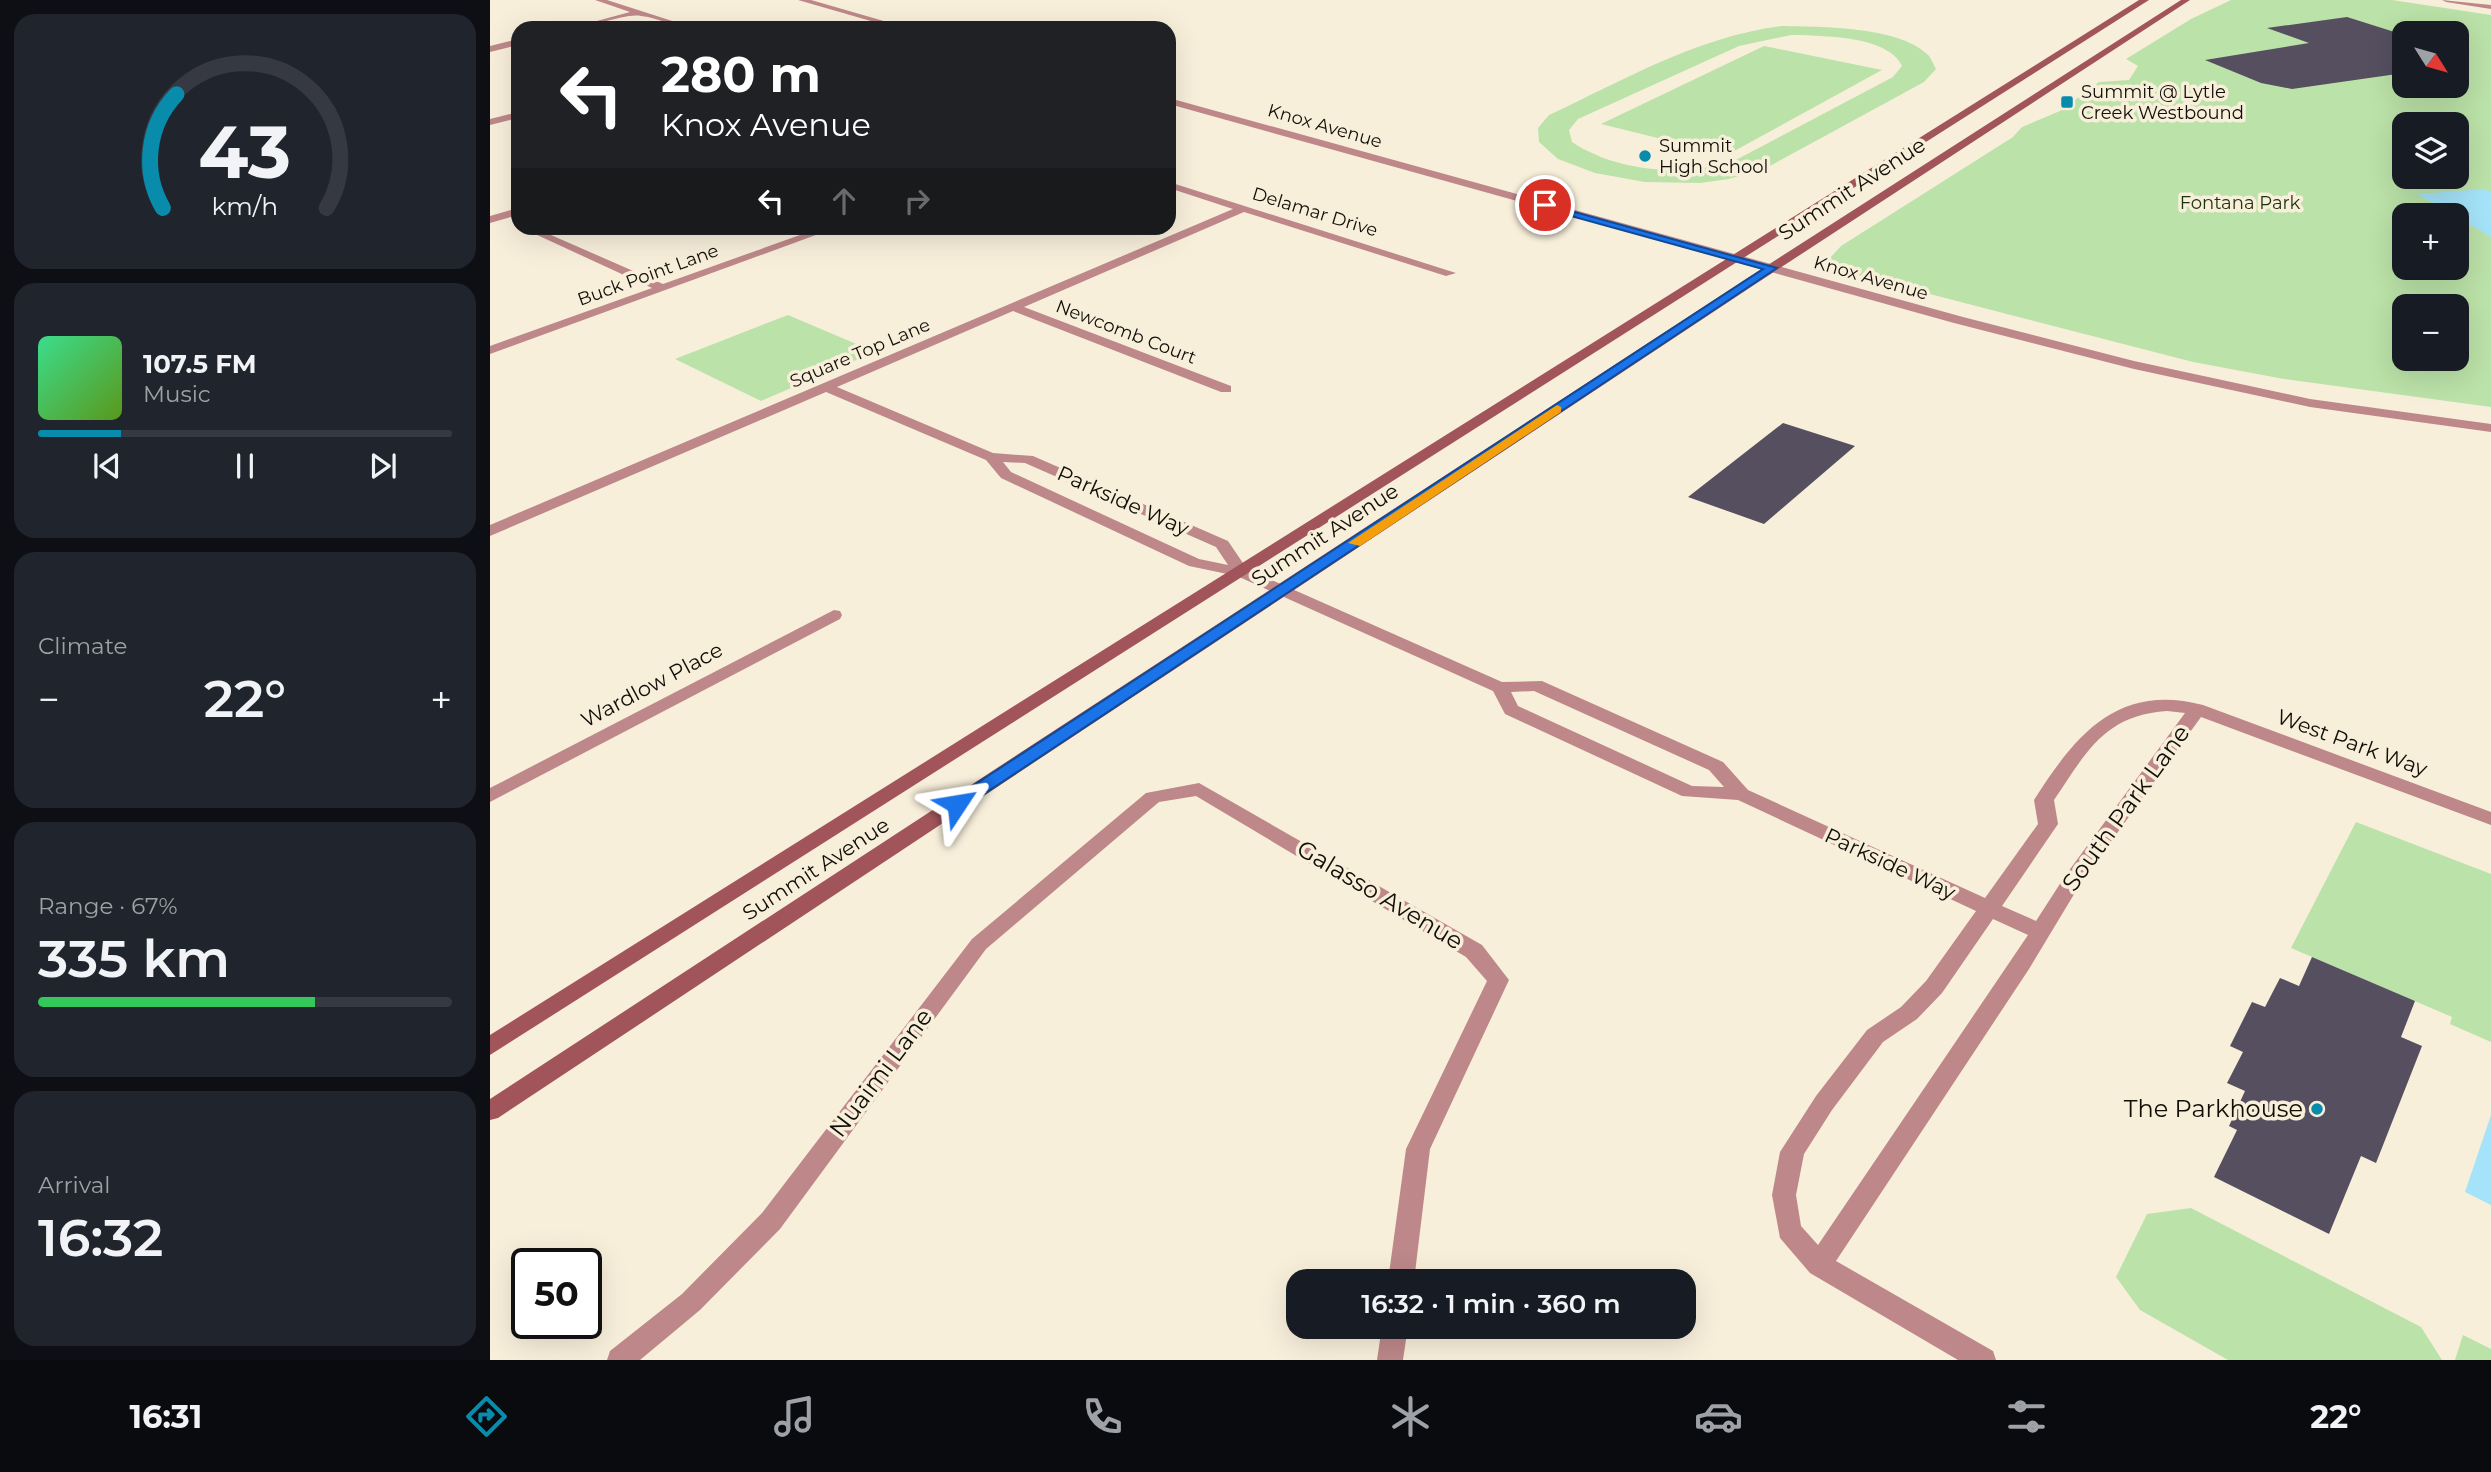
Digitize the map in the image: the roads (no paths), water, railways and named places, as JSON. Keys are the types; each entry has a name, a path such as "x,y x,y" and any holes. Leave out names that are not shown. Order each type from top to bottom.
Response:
{"main road":[{"name":"Summit Avenue","path":"490,1046 2145,0"},
{"name":"Summit Avenue","path":"490,1111 1772,268 2186,0"}],"street":[{"path":"599,0 668,21"},
{"path":"802,0 878,21"},
{"path":"2446,0 2491,7"},
{"path":"603,21 640,12"},
{"path":"490,49 511,44"},
{"name":"Knox Avenue","path":"1176,103 2067,350 2223,388 2323,407 2491,428"},
{"path":"490,122 511,117"},
{"name":"Delamar Drive","path":"1176,187 1450,273"},
{"name":"Square Top Lane","path":"490,531 1244,208"},
{"path":"543,235 663,288"},
{"name":"Buck Point Lane","path":"490,350 810,235"},
{"name":"Newcomb Court","path":"1013,307 1226,389"},
{"name":"Parkside Way","path":"826,387 991,457 1028,459 1222,544 1241,572"},
{"name":"Parkside Way","path":"991,457 1006,475 1195,563 1241,572 1500,688 1536,685 1716,766 1741,794"},
{"path":"1064,503 1093,487"},
{"name":"Wardlow Place","path":"490,796 834,615"},
{"name":"Parkside Way","path":"1500,688 1511,710 1689,792 1741,794 2040,932"},
{"name":"South Park Lane","path":"2171,704 2197,709 2080,870 1819,1265 1789,1230 1784,1195 1792,1152 1875,1036 1909,1013 1934,987 2048,824 2044,800 2096,730 2117,714 2148,705 2171,704"},
{"name":"West Park Way","path":"2197,709 2491,819"},
{"name":"Galasso Avenue","path":"1153,797 1199,789 1475,951 1497,980 1418,1149 1403,1269"},
{"name":"Nuaimi Lane","path":"620,1360 691,1302 771,1220 979,944 1153,797"},
{"path":"1819,1265 1983,1360"},
{"path":"1390,1360 1393,1339"}],"water":[{"path":"2485,189 2491,192 2491,237 2469,224 2469,203 2432,203 2417,194"},
{"path":"2491,1115 2491,1205 2465,1192"}],"place":[{"name":"Summit @ Lytle Creek Westbound","path":"2067,102"},
{"name":"Summit High School","path":"1645,156"},
{"name":"The Parkhouse","path":"2317,1109"}],"park label":[{"name":"Fontana Park","path":"2240,203"}]}
